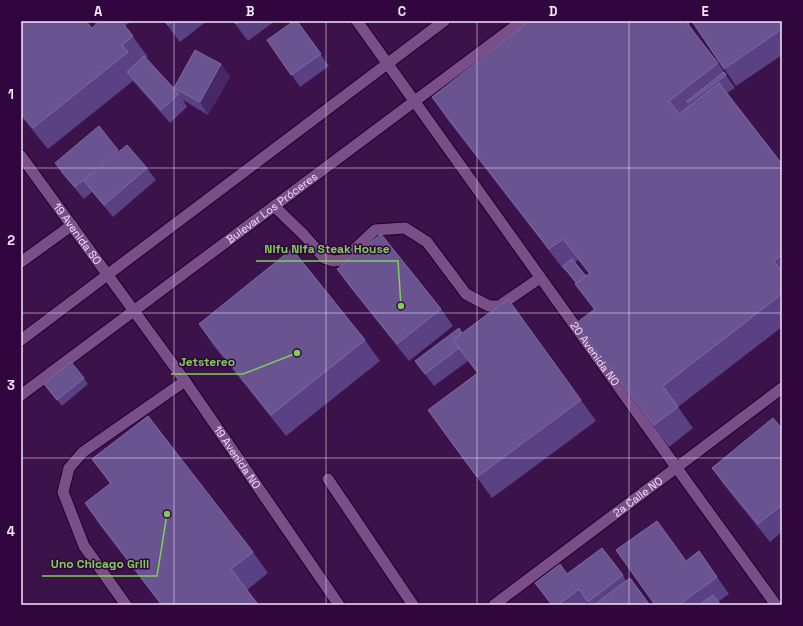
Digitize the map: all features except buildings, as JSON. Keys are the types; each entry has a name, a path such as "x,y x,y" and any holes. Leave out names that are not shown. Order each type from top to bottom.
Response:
{"street":[{"name":"20 Avenida NO","path":"357,21 776,605"},
{"path":"21,340 444,21"},
{"name":"Bulevar Los Próceres","path":"21,395 415,102 457,75 522,21"},
{"name":"19 Avenida SO","path":"21,156 134,310"},
{"path":"274,206 304,235 324,258 333,261 343,260 375,230 405,228 427,242 466,294 489,306 499,306 540,278"},
{"path":"21,262 72,225"},
{"name":"19 Avenida NO","path":"134,310 185,381 339,605"},
{"path":"603,365 614,357"},
{"path":"126,605 84,546 63,492 69,468 83,452 185,381"},
{"name":"2a Calle NO","path":"494,605 782,388"},
{"path":"652,434 664,427"},
{"path":"328,479 412,605"}],"place":[{"name":"Nifu Nifa Steak House","path":"401,306"},
{"name":"Jetstereo","path":"297,353"},
{"name":"Uno Chicago Grill","path":"167,514"}]}
